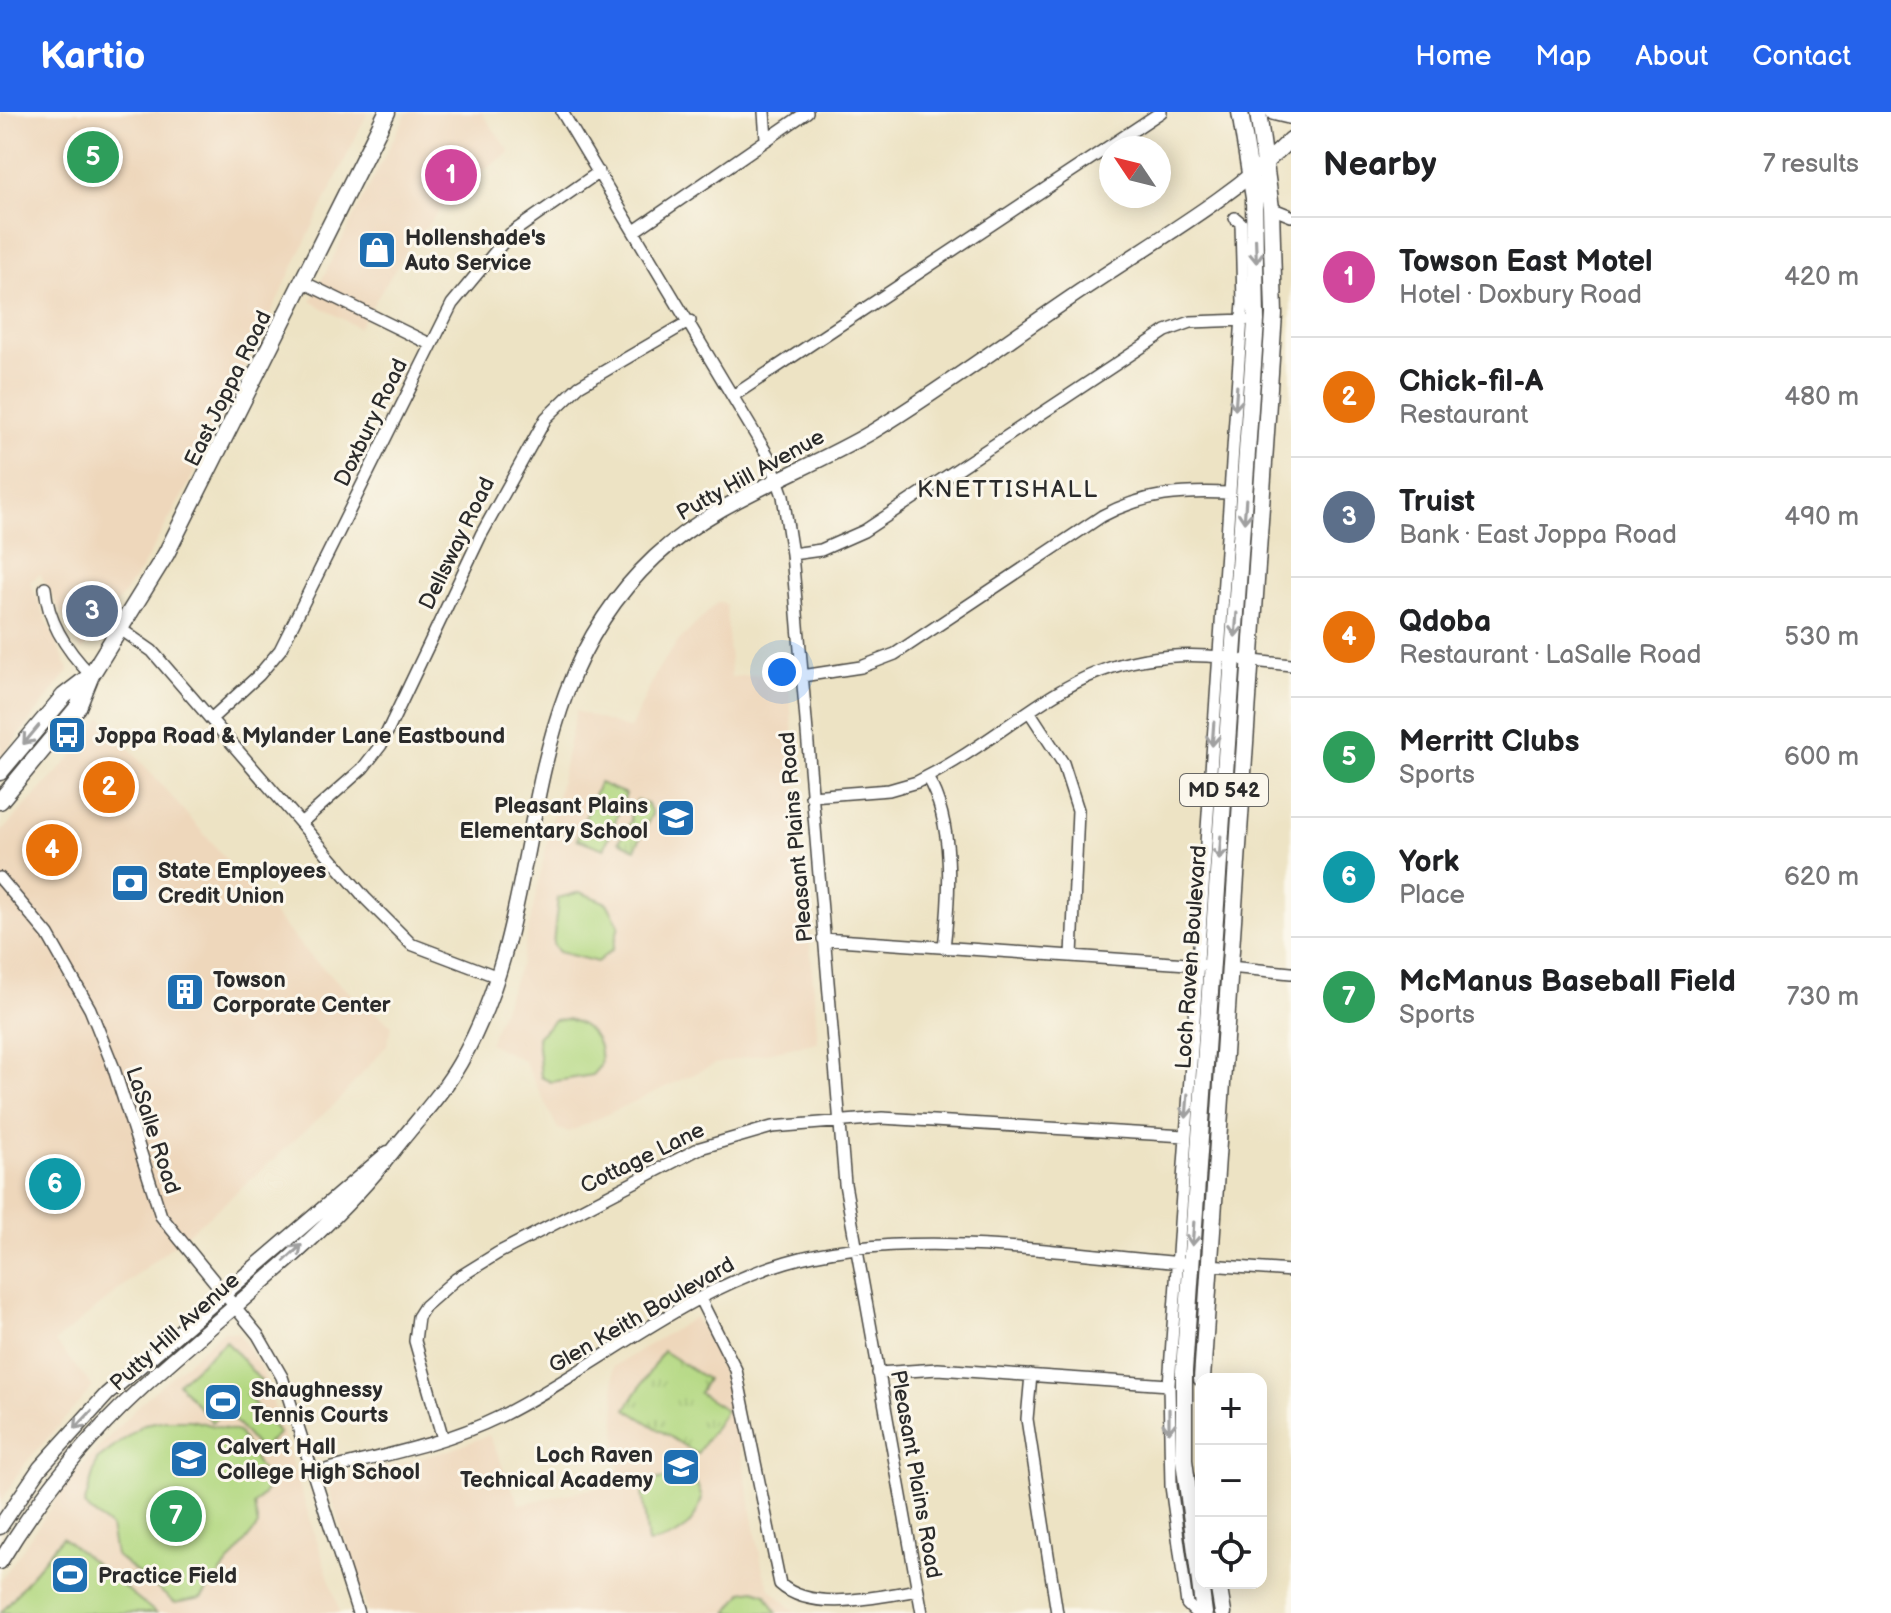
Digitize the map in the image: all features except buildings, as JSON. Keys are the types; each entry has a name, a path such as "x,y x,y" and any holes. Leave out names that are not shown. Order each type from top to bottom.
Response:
{"main road":[{"name":"East Joppa Road","path":"0,801 78,707 91,675 122,630 190,512 387,112"},
{"name":"Loch Raven Boulevard","path":"1204,1613 1184,1460 1184,1371 1234,659 1249,320 1256,251 1251,174 1240,112"},
{"name":"Loch Raven Boulevard","path":"1234,659 1274,314 1271,208 1258,112"},
{"path":"1274,112 1291,116"},
{"name":"East Joppa Road","path":"0,772 64,696 91,675"},
{"name":"Loch Raven Boulevard","path":"1192,1264 1201,1373"},
{"path":"1219,1589 1223,1613"}],"street":[{"name":"Pleasant Plains Road","path":"562,112 690,321 779,480 792,554 839,1121 855,1247 922,1613"},
{"path":"764,112 766,139"},
{"path":"636,230 807,112"},
{"path":"733,396 1161,112"},
{"name":"Putty Hill Avenue","path":"0,1562 38,1503 75,1457 135,1393 365,1169 394,1148 430,1108 460,1063 498,977 552,734 566,687 616,599 656,556 707,517 876,430 1251,174 1291,139"},
{"name":"Doxbury Road","path":"211,719 259,675 280,650 430,344 468,281 510,234 599,172"},
{"path":"1271,208 1291,217"},
{"path":"1272,226 1291,217"},
{"name":"Loch Raven Boulevard","path":"1196,1613 1187,1604 1174,1519 1169,1385 1192,1264 1185,1136 1212,966 1234,659 1230,493 1249,320 1241,223 1235,218"},
{"path":"303,282 430,344"},
{"path":"792,554 821,550 864,531 1144,342 1191,322 1249,320"},
{"name":"Dellsway Road","path":"301,823 363,768 381,745 487,523 518,464 553,408 579,386 690,321"},
{"path":"802,676 861,667 895,654 1102,516 1135,500 1180,492 1230,493"},
{"path":"45,588 49,612 58,631 77,662 91,675"},
{"path":"122,630 152,651 366,899 411,944 498,977"},
{"path":"811,796 889,790 927,777 1086,675 1120,663 1172,655 1291,665"},
{"path":"1029,711 1063,763 1078,810 1072,956"},
{"path":"927,777 940,807 951,887 944,948"},
{"name":"LaSalle Road","path":"0,878 48,935 90,1009 113,1066 161,1216 258,1335 282,1377 358,1613"},
{"path":"823,939 1291,973"},
{"name":"Cottage Lane","path":"443,1439 415,1329 425,1306 448,1286 498,1253 700,1148 772,1127 916,1118 1185,1136"},
{"name":"Glen Keith Boulevard","path":"314,1473 475,1428 529,1401 700,1299 776,1265 855,1247 947,1245 1291,1271"},
{"path":"700,1299 736,1370 780,1584 800,1601 823,1606 918,1590"},
{"name":"Putty Hill Avenue","path":"0,1527 40,1468 107,1394 230,1300"},
{"path":"878,1373 938,1369 1169,1385"},
{"path":"1031,1375 1027,1419 1057,1613"}],"shaded area":[{"path":"0,112 368,112 187,487 140,571 82,651 40,574 30,582 69,671 0,759"},
{"path":"407,112 481,112 510,152 464,185 438,212 408,249 358,328 311,301"},
{"name":"Pleasant Plains Elementary School","path":"718,602 726,605 731,677 788,672 818,1042 715,1064 569,1132 558,1129 524,1061 489,1043 521,963 576,711 630,729 658,669 678,642"},
{"path":"102,717 311,957 352,995 392,1025 387,1045 337,1102 221,1206 55,1342 93,1387 23,1466 0,1504 0,833 81,747"},
{"name":"Loch Raven Technical Academy","path":"695,1317 714,1351 732,1405 763,1571 771,1590 797,1613 368,1613 327,1484 450,1450 489,1435 519,1504 619,1483 613,1367"},
{"name":"Calvert Hall College High School","path":"223,1331 238,1333 262,1369 340,1613 0,1613 0,1582 72,1476 142,1402"}],"green space":[{"path":"82,133 120,153 108,176 73,157"},
{"path":"599,783 626,794 604,849 577,839"},
{"path":"637,800 648,804 652,814 635,849 619,841 631,821 630,815"},
{"path":"580,892 607,903 619,925 613,949 597,962 559,952 553,944 558,898"},
{"path":"568,1019 594,1036 600,1049 600,1066 592,1075 551,1082 541,1077 537,1037 554,1020"},
{"name":"Shaughnessy Tennis Courts","path":"226,1341 261,1381 246,1394 279,1433 260,1450 226,1411 212,1422 178,1383"},
{"path":"663,1351 707,1379 699,1393 726,1410 697,1454 626,1409"},
{"path":"191,1420 239,1432 270,1486 254,1505 258,1526 201,1598 175,1603 115,1555 110,1527 84,1506 97,1460 144,1424"},
{"path":"693,1473 702,1498 694,1517 676,1535 648,1543 642,1491 648,1481"},
{"name":"Practice Field","path":"62,1537 156,1613 1,1613"},
{"path":"754,1590 766,1594 777,1613 728,1613 743,1592"}],"place":[{"name":"Merritt Clubs","path":"93,157"},
{"name":"Towson East Motel","path":"451,175"},
{"name":"Hollenshade's Auto Service","path":"377,250"},
{"name":"Truist","path":"92,611"},
{"name":"Joppa Road & Mylander Lane Eastbound","path":"67,735"},
{"name":"Chick-fil-A","path":"109,787"},
{"name":"Pleasant Plains Elementary School","path":"676,818"},
{"name":"Qdoba","path":"52,850"},
{"name":"State Employees Credit Union","path":"130,883"},
{"name":"Towson Corporate Center","path":"185,992"},
{"name":"York","path":"55,1184"},
{"name":"Shaughnessy Tennis Courts","path":"223,1402"},
{"name":"Calvert Hall College High School","path":"189,1459"},
{"name":"Loch Raven Technical Academy","path":"681,1467"},
{"name":"McManus Baseball Field","path":"176,1516"},
{"name":"Practice Field","path":"70,1575"}],"district":[{"name":"KNETTISHALL","path":"1008,489"}]}
